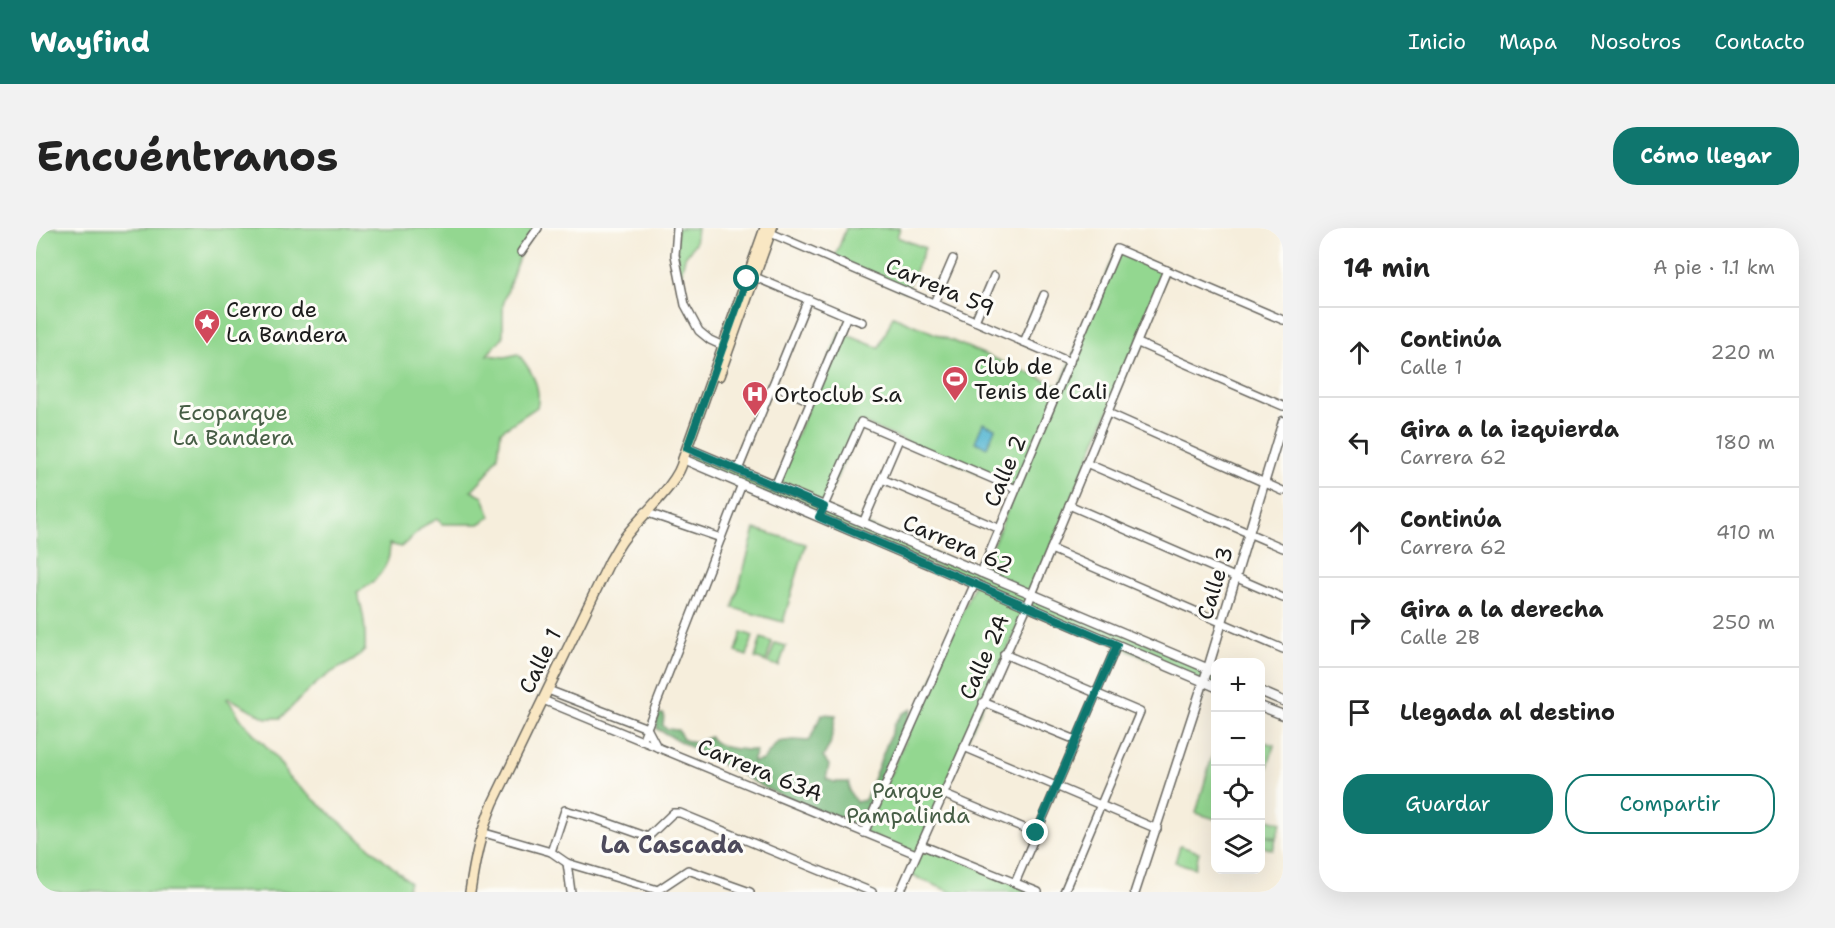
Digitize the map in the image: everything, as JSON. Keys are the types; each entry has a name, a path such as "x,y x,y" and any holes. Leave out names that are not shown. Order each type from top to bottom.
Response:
{"main road":[{"name":"Calle 1","path":"690,449 723,346 768,230"},
{"name":"Calle 1","path":"470,892 481,832 493,803 610,561 624,538 675,479 690,449 755,277 768,230"}],"street":[{"path":"522,252 538,228"},
{"path":"677,228 675,255 685,305 699,331 710,340 723,346"},
{"name":"Carrera 59","path":"768,230 1070,362"},
{"name":"Calle 2","path":"981,573 1117,249 1167,270"},
{"path":"934,303 953,259"},
{"path":"1167,270 1283,320"},
{"name":"Calle 2A","path":"900,892 1027,606 1167,270"},
{"path":"975,321 994,276"},
{"path":"755,277 862,322"},
{"path":"1024,342 1044,295"},
{"path":"738,470 808,299"},
{"path":"775,486 847,316"},
{"path":"1138,343 1283,406"},
{"path":"773,385 810,401"},
{"path":"1108,413 1283,491"},
{"name":"Calle 3","path":"1214,658 1221,623 1283,421"},
{"path":"819,517 861,422 1016,489"},
{"path":"863,523 899,439"},
{"name":"Carrera 62","path":"690,449 1211,671"},
{"name":"Carrera 62","path":"684,462 742,484 1211,685"},
{"path":"1086,463 1283,548"},
{"path":"882,479 1000,529"},
{"path":"642,741 742,484"},
{"path":"1069,506 1283,598"},
{"path":"645,512 722,538"},
{"path":"915,558 920,547"},
{"path":"1051,549 1283,649"},
{"path":"864,832 975,583"},
{"path":"1015,883 1117,645"},
{"path":"1004,654 1140,712 1064,892"},
{"name":"Calle 3","path":"1135,892 1203,682 1211,671"},
{"path":"548,690 647,728 657,747"},
{"path":"1265,693 1283,701"},
{"name":"Carrera 63A","path":"543,700 916,854"},
{"path":"983,702 1076,740"},
{"path":"1265,708 1283,715"},
{"path":"964,747 1157,829"},
{"path":"943,794 1036,833"},
{"path":"551,852 565,810 648,837 673,813 680,813 872,892"},
{"path":"481,832 551,852 567,863 658,890 688,870 750,892"},
{"path":"921,845 1038,892"},
{"path":"567,863 571,892"}],"green space":[{"name":"Ecoparque La Bandera","path":"36,228 538,228 521,252 503,305 503,337 487,355 505,357 518,354 534,379 538,393 537,407 501,431 498,456 487,474 471,491 483,497 491,517 479,524 442,524 437,519 427,524 401,547 389,544 388,559 381,573 357,592 364,621 365,650 356,659 331,672 281,718 266,718 227,699 243,722 274,755 288,777 410,882 406,892 36,892"},
{"path":"677,228 697,228 695,243 685,257 680,278 677,272"},
{"path":"846,228 900,228 897,237 925,248 906,292 834,260"},
{"name":"Parque Pampalinda","path":"1117,249 1167,270 1032,594 1211,670 1211,685 1027,606 921,844 1038,892 951,892 908,874 916,854 864,833 975,583 687,462 692,450 775,486 840,332 879,348 893,316 1060,386","holes":["861,422 1016,489 981,573 824,507"]},
{"path":"755,529 806,544 783,622 733,608"},
{"path":"742,632 753,636 747,656 736,652"},
{"path":"761,638 772,642 766,662 755,658"},
{"path":"775,643 786,646 779,666 768,663"},
{"path":"912,709 875,801 859,826 773,792 657,729 656,714 664,714 663,726 667,729 678,730 683,739 694,743 710,737 725,747 756,751 753,762 763,760 778,742 809,741 822,714 836,715 830,745 823,757 829,765 826,779 834,782 849,782 849,791 856,802 865,800 895,723 903,713"},
{"path":"1265,742 1274,745 1265,778 1265,766"},
{"path":"1211,760 1211,818 1196,813"},
{"path":"1265,818 1281,823 1276,838 1265,834"},
{"path":"1265,835 1276,839 1273,850 1265,847"},
{"path":"1180,846 1199,852 1195,868 1175,862"}],"water":[{"path":"983,423 995,428 987,447 975,442"}],"place":[{"name":"Cerro de La Bandera","path":"207,345"},
{"name":"Club de Tenis de Cali","path":"955,402"},
{"name":"Ortoclub S.a","path":"755,417"}],"district":[{"name":"La Cascada","path":"672,845"}],"route":[{"path":"747,279 687,448 824,507 819,517 1117,645 1036,833"}]}
